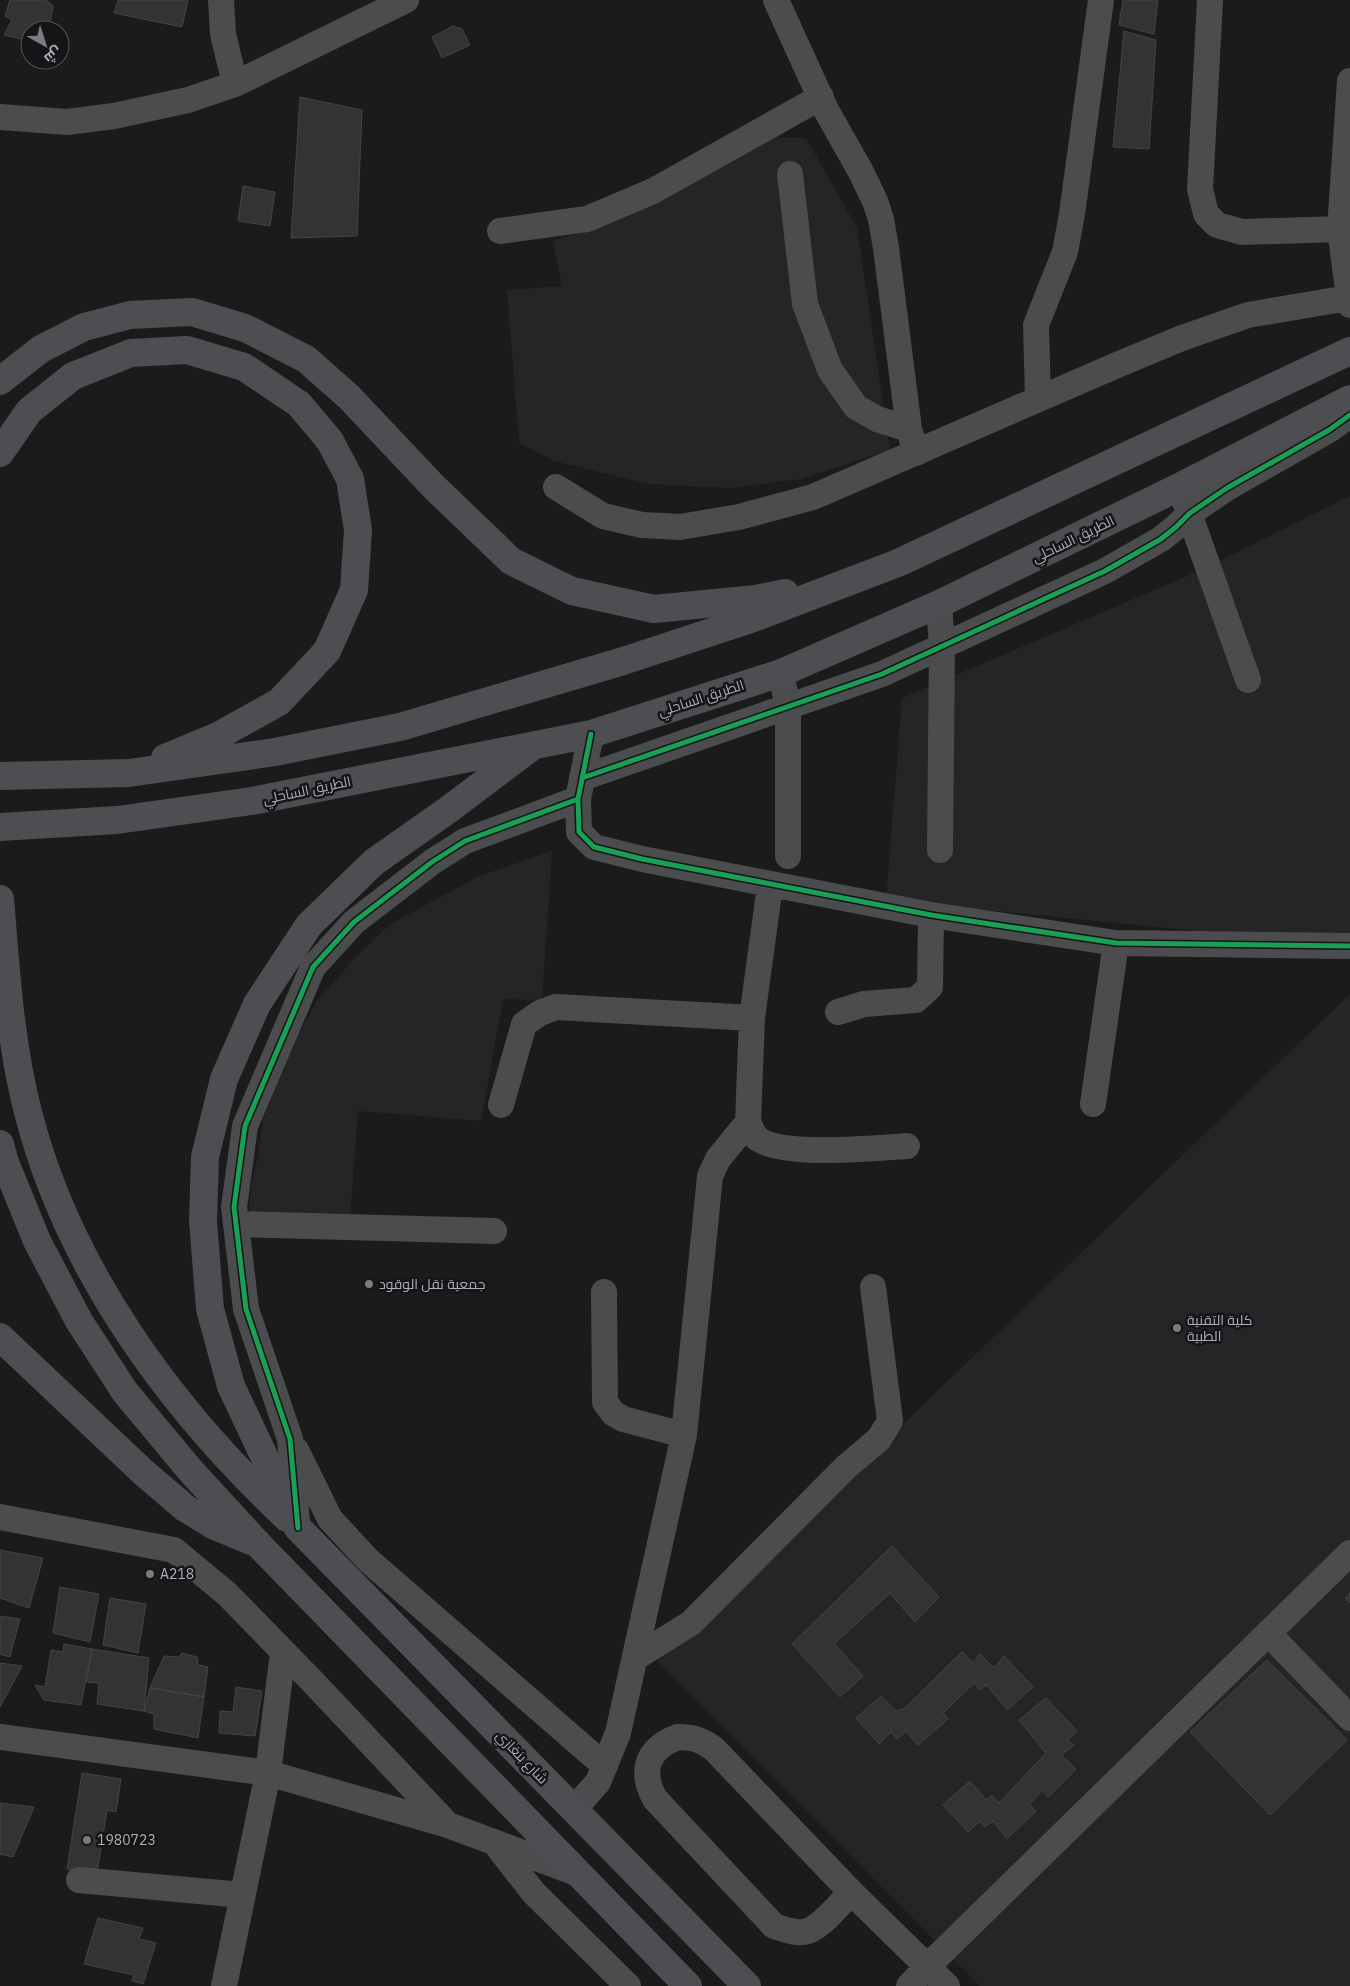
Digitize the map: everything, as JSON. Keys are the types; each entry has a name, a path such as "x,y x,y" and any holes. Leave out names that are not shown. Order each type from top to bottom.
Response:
{"main road":[{"path":"0,382 41,349 84,327 130,314 192,312 245,328 306,359 349,397 432,486 511,562 572,592 654,610 756,599 898,563"},
{"path":"0,453 29,411 73,376 131,353 187,350 244,367 299,404 330,441 350,479 358,530 354,590 327,651 279,702 218,736 129,773"},
{"path":"0,776 129,773 275,752 410,724 554,682 748,620 898,563 1350,351"},
{"name":"الطريق الساحلي","path":"0,827 117,820 252,801 591,734 781,673 939,604 1179,487 1350,399"},
{"path":"298,1528 231,1386 210,1309 203,1221 205,1157 224,1078 257,1004 309,924 374,862 534,746"},
{"name":"شارع بنغازي","path":"0,899 10,1010 22,1085 43,1162 62,1214 91,1270 129,1333 184,1408 247,1481 298,1528 574,1809 732,1981"},
{"path":"0,1144 4,1160 37,1241 79,1321 125,1392 190,1470 259,1545 688,1986"},
{"path":"0,1337 143,1472 185,1508 213,1526 259,1545"}],"street":[{"path":"221,0 223,34 235,84"},
{"path":"0,117 67,122 114,116 188,100 235,84 406,0"},
{"path":"776,0 826,110 861,172 881,219 913,441"},
{"path":"1038,399 1036,325 1065,252 1072,214 1101,0"},
{"path":"1210,0 1200,189 1206,214 1217,225 1242,232 1340,229"},
{"path":"556,487 602,516 642,525 680,527 739,517 813,497 913,441 1038,399 1182,338 1248,315 1349,302 1340,229 1350,81"},
{"path":"500,231 587,219 653,191 821,96"},
{"path":"790,174 805,304 830,370 856,407 913,441"},
{"path":"605,1766 368,1560 330,1519 290,1439 246,1309 234,1207 245,1126 313,967 354,922 432,862 465,841 580,789 788,708 882,674 1105,571 1161,539 1190,513 1226,488 1329,430 1350,415"},
{"path":"1179,487 1190,513 1248,680"},
{"path":"939,604 942,646 940,850"},
{"path":"781,673 788,708 788,856"},
{"path":"591,734 580,789 579,832 594,847 642,859 931,916 1116,943 1350,946"},
{"path":"770,885 752,1018 748,1122 755,1136 775,1147 838,1150 907,1146"},
{"path":"838,1012 864,1004 916,1000 930,987 931,916"},
{"path":"1094,1104 1116,943"},
{"path":"501,1105 524,1024 540,1013 556,1007 752,1018"},
{"path":"574,1809 598,1782 618,1733 684,1435 710,1176 718,1159 748,1122"},
{"path":"236,1224 494,1231"},
{"path":"635,1658 691,1623 846,1467 880,1439 890,1421 873,1287"},
{"path":"604,1292 605,1402 613,1413 623,1419 684,1435"},
{"path":"290,1439 298,1528"},
{"path":"0,1517 174,1550 227,1594 448,1825"},
{"path":"909,1986 1350,1553"},
{"path":"1268,1633 1350,1718"},
{"path":"224,1986 268,1773 283,1652"},
{"path":"851,1892 827,1917 808,1932 790,1932 774,1926 652,1792 647,1774 649,1761 656,1750 666,1742 678,1737 692,1737 704,1741 714,1749 851,1892 948,1986"},
{"path":"0,1738 268,1773 448,1825 580,1874"},
{"path":"493,1842 533,1892 628,1986"},
{"path":"79,1880 242,1896"}],"shaded area":[{"path":"763,137 806,138 857,228 890,450 801,479 729,488 648,484 554,461 519,443 507,290 562,286 553,241 623,218"},
{"path":"1350,496 1350,939 1268,938 886,900 902,698 1203,569"},
{"path":"552,851 542,1000 503,999 481,1121 358,1111 350,1221 249,1214 251,1185 258,1157 263,1118 296,1039 317,1001 355,958 389,925 479,876"},
{"name":"كلية التقنية الطبية","path":"1350,994 1350,1986 980,1986 657,1661"}],"building":[{"path":"10,0 46,0 53,6 51,20 20,20 20,39 4,35 12,20 5,16"},
{"path":"118,0 188,0 182,27 114,13"},
{"path":"1123,0 1158,0 1154,34 1119,25"},
{"path":"453,26 462,29 470,45 442,58 432,37"},
{"path":"1124,31 1156,40 1149,149 1113,147"},
{"path":"300,97 362,110 357,236 291,238"},
{"path":"243,186 275,192 270,226 238,221"},
{"path":"892,1546 939,1597 915,1622 890,1593 834,1644 863,1676 840,1697 792,1644"},
{"path":"0,1550 43,1558 29,1608 0,1598"},
{"path":"60,1587 99,1594 90,1642 53,1633"},
{"path":"1350,1593 1350,1603 1345,1598"},
{"path":"110,1598 146,1604 138,1653 103,1645"},
{"path":"0,1616 20,1619 10,1657 0,1654"},
{"path":"64,1644 92,1649 81,1705 44,1700 35,1685 45,1687 51,1650 63,1652"},
{"path":"92,1649 149,1658 144,1711 97,1704 99,1683 86,1682"},
{"path":"962,1652 973,1663 980,1654 994,1668 1004,1656 1033,1687 1007,1710 987,1685 980,1690 974,1683 943,1713 948,1719 918,1745 906,1731 897,1739 891,1732 879,1744 856,1718 881,1696 896,1711 904,1709"},
{"path":"182,1653 197,1657 198,1665 208,1667 204,1697 150,1688 164,1656 179,1657"},
{"path":"1267,1660 1347,1740 1270,1815 1190,1732"},
{"path":"0,1663 22,1666 0,1707"},
{"path":"236,1687 262,1691 255,1736 219,1733 220,1711 233,1712"},
{"path":"150,1688 204,1697 198,1738 154,1729 154,1714 144,1711"},
{"path":"1046,1698 1077,1731 1067,1740 1074,1745 1061,1755 1076,1769 1048,1797 1042,1790 1029,1805 1036,1811 1007,1839 993,1821 984,1827 980,1821 968,1832 943,1805 970,1781 986,1800 992,1795 999,1803 1046,1753 1019,1720"},
{"name":"1980723","path":"82,1773 121,1779 116,1812 107,1810 97,1873 67,1869"},
{"path":"0,1803 34,1807 13,1857 0,1854"},
{"path":"98,1918 143,1928 139,1939 156,1943 143,1984 132,1981 134,1975 84,1964"}],"cycle path":[{"path":"582,778 882,674 1105,571 1161,539 1190,513 1227,488 1329,430 1350,415"},
{"path":"591,734 578,799 579,832 594,847 642,859 931,915 1116,943 1350,946"},
{"path":"298,1528 290,1439 246,1309 234,1207 245,1126 313,967 354,922 432,862 465,841 578,799"}],"place":[{"name":"جمعية نقل الوقود","path":"369,1284"},
{"name":"كلية التقنية الطبية","path":"1177,1328"},
{"name":"A218","path":"150,1574"},
{"name":"1980723","path":"87,1840"}]}
